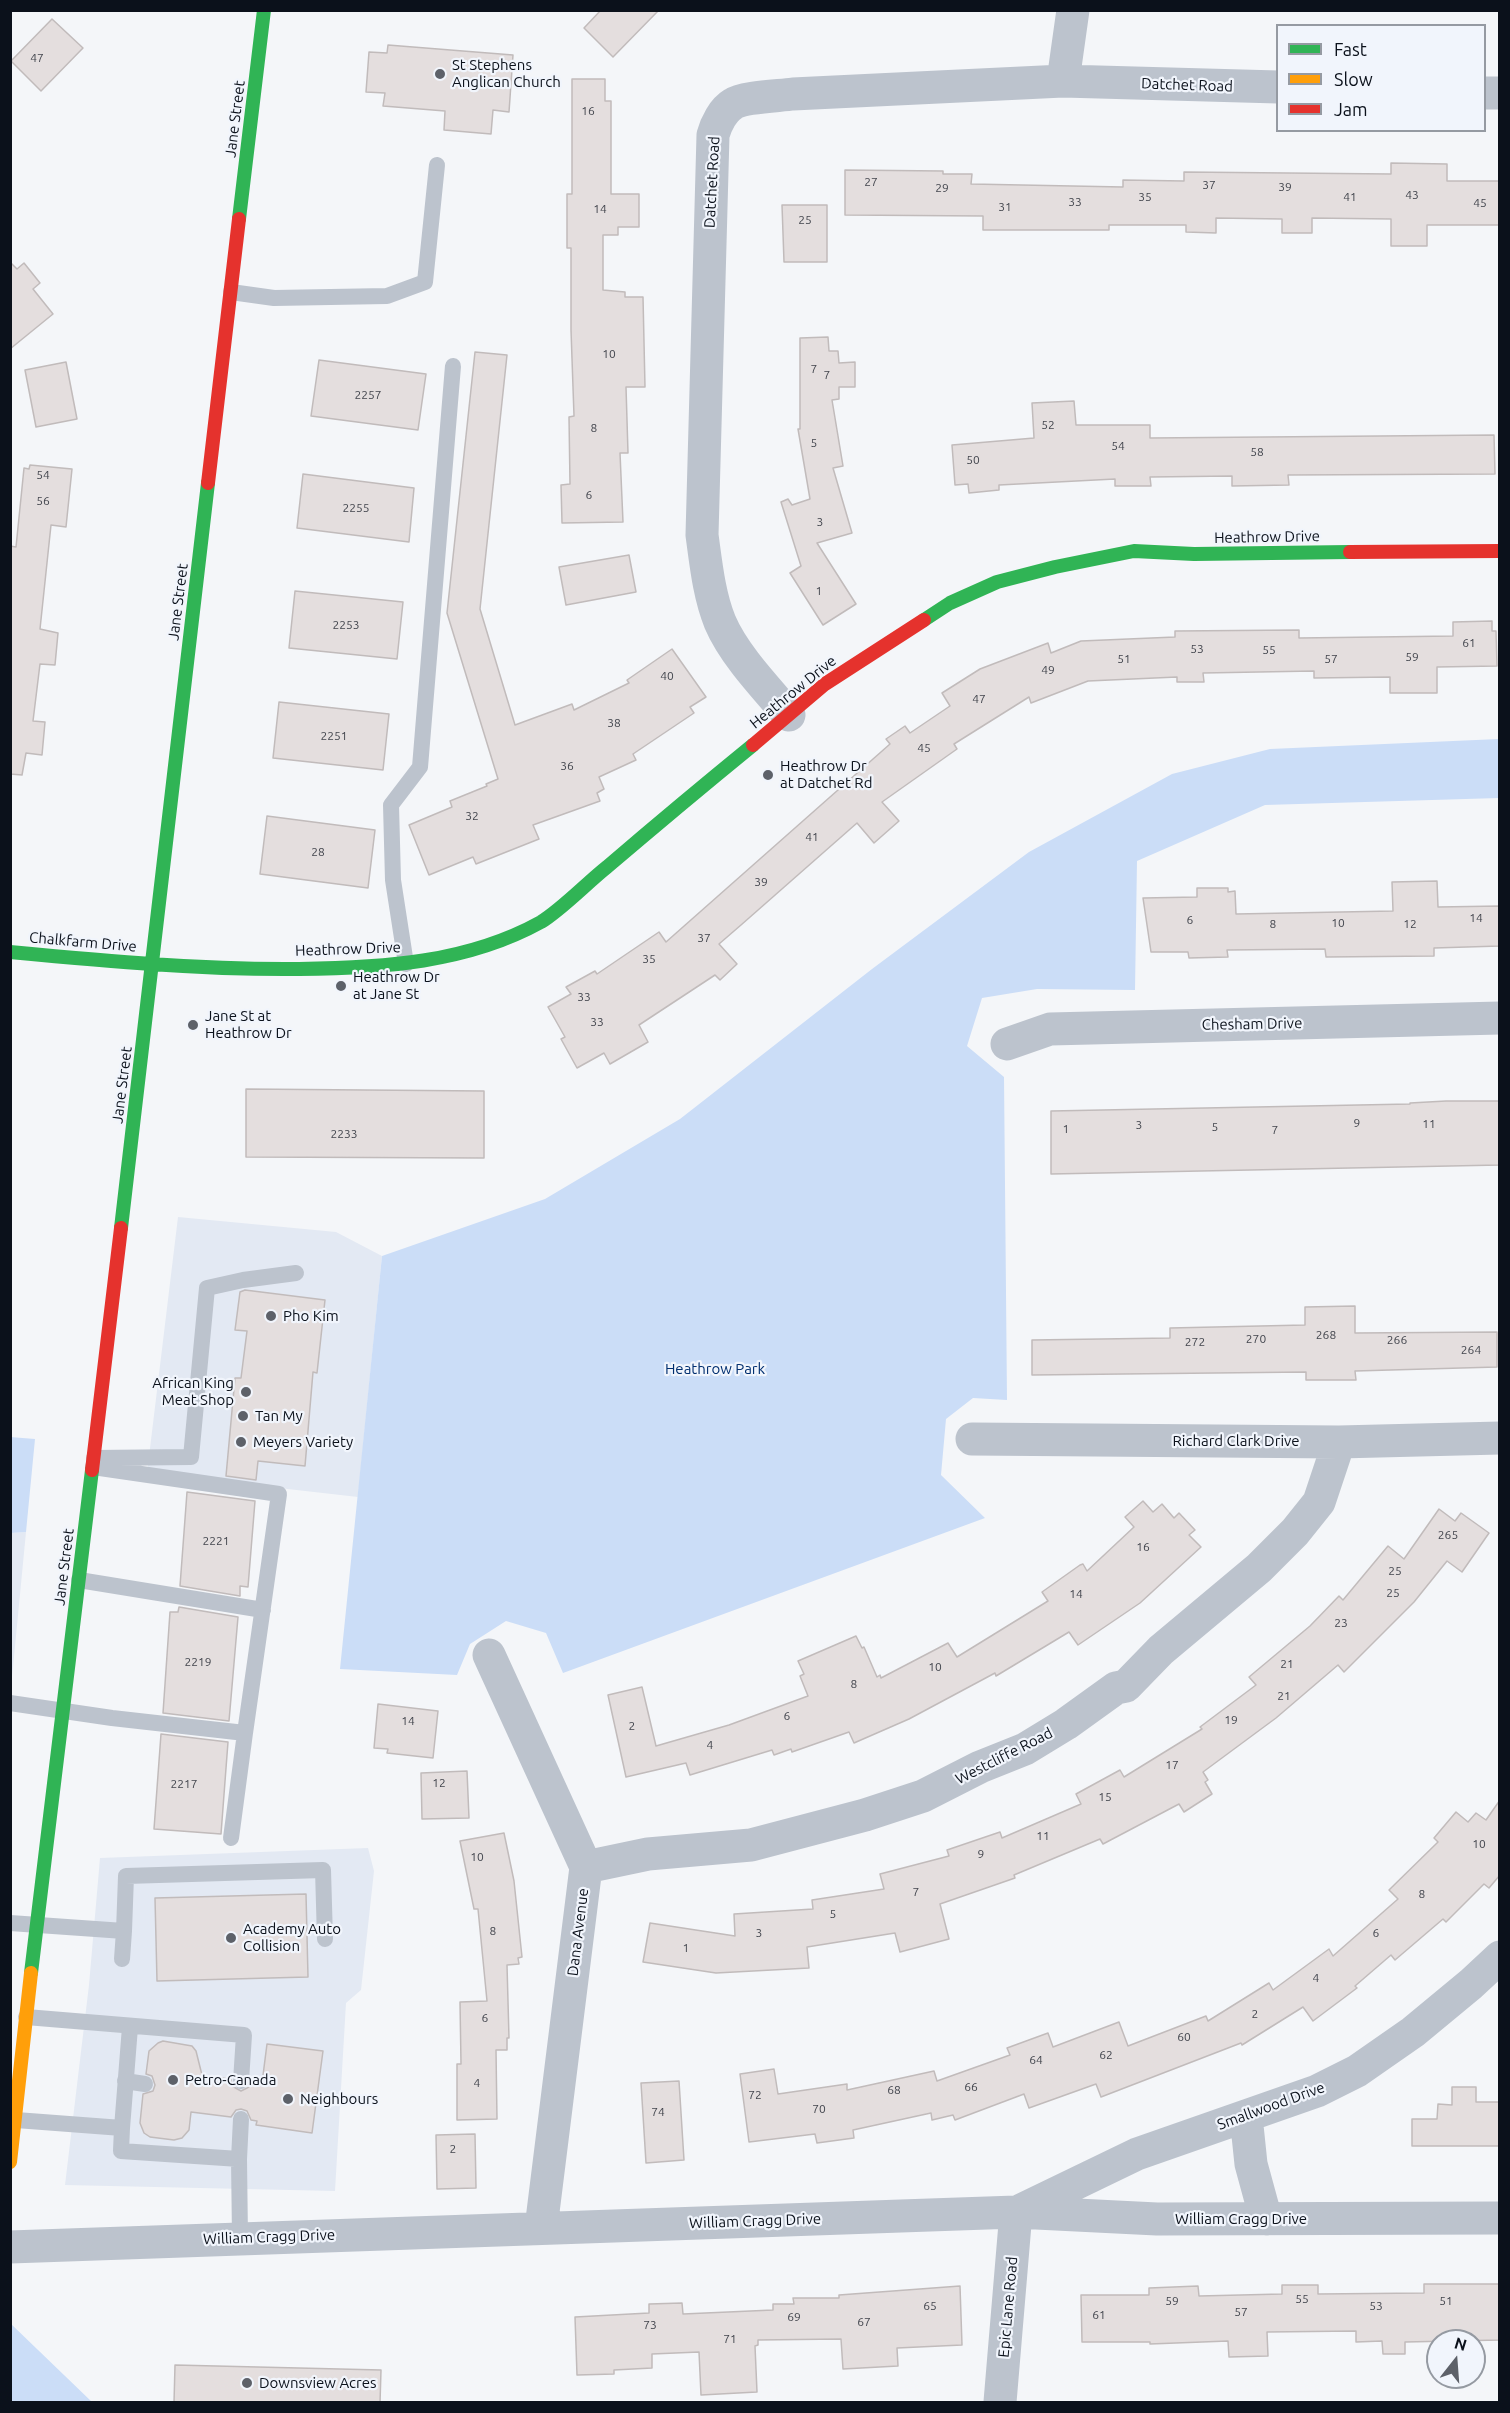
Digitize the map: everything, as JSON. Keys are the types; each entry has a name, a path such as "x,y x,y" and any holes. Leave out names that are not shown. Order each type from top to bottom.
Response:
{"main road":[{"name":"Jane Street","path":"10,2162 36,1926 94,1463 264,10"},
{"name":"Heathrow Drive","path":"153,965 266,969 366,968 406,964 476,948 543,921 825,684 950,603 997,582 1055,567 1134,551 1194,554 1500,551"},
{"name":"Chalkfarm Drive","path":"10,952 153,965"}],"street":[{"path":"1063,81 1073,10"},
{"name":"Datchet Road","path":"789,716 745,664 721,623 709,585 702,535 713,147 717,122 733,103 759,98 1063,81 1276,87"},
{"name":"Chesham Drive","path":"1007,1044 1050,1029 1500,1018"},
{"name":"Richard Clark Drive","path":"972,1439 1339,1442 1500,1438"},
{"name":"Westcliffe Road","path":"586,1867 648,1854 751,1845 865,1815 924,1797 980,1767 1025,1749 1066,1724 1116,1688 1126,1686 1161,1650 1259,1568 1295,1532 1319,1502 1339,1442"},
{"name":"Dana Avenue","path":"489,1655 586,1867 540,2228"},
{"name":"Smallwood Drive","path":"1016,2212 1137,2154 1317,2091 1357,2071 1413,2032 1500,1957"},
{"path":"1246,2116 1251,2164 1266,2219"},
{"name":"William Cragg Drive","path":"10,2247 1016,2212 1157,2219 1500,2218"},
{"name":"Epic Lane Road","path":"1000,2403 1016,2212"}],"lane":[{"path":"231,292 274,298 387,296 425,282 437,165"},
{"path":"406,964 393,880 391,805 420,767 453,366"},
{"path":"94,1463 191,1457 207,1288 243,1280 296,1273"},
{"path":"94,1463 279,1494 231,1838"},
{"path":"79,1580 263,1610"},
{"path":"10,1703 245,1733"},
{"path":"122,1959 126,1876 323,1870 325,1939"},
{"path":"10,1923 124,1931"},
{"path":"26,2017 244,2035 241,2080"},
{"path":"130,2026 121,2151 239,2158"},
{"path":"125,2081 145,2084"},
{"path":"240,2238 241,2119"},
{"path":"16,2120 122,2128"}],"shaded area":[{"path":"178,1217 336,1232 382,1256 358,1497 147,1473"},
{"path":"26,1532 13,1667 11,1685 11,1533"},
{"path":"368,1848 374,1871 361,1990 346,2003 335,2191 65,2185 89,1985 100,1858"}],"green space":[{"name":"Heathrow Park","path":"1499,739 1499,798 1265,805 1137,861 1135,990 1037,989 982,998 967,1046 1004,1077 1007,1400 973,1398 946,1419 941,1475 985,1518 563,1673 546,1633 506,1621 470,1644 457,1675 340,1669 382,1256 545,1199 680,1119 872,969 1029,852 1172,774 1270,749"},
{"path":"10,1437 35,1439 26,1532 11,1533"},
{"path":"10,2323 92,2402 11,2402"}],"building":[{"path":"601,10 659,10 613,57 584,28"},
{"path":"52,19 83,48 41,91 11,61"},
{"name":"St Stephens Anglican Church","path":"388,45 513,55 509,112 493,110 491,134 444,130 445,111 383,106 385,93 366,92 369,52 387,53"},
{"path":"572,79 605,79 605,101 611,101 611,194 639,194 639,227 618,227 618,235 603,235 603,290 625,292 625,297 643,297 645,387 626,387 628,453 620,453 623,522 562,523 561,485 570,484 569,417 574,416 571,248 567,248 567,194 572,194"},
{"path":"1391,163 1447,164 1447,181 1500,181 1500,225 1427,225 1427,246 1391,246 1391,219 1312,218 1312,233 1282,233 1282,219 1216,218 1216,233 1186,232 1186,225 1109,225 1109,230 983,230 983,216 845,215 845,170 943,171 943,174 972,174 971,184 1123,187 1123,180 1184,181 1184,172 1391,174"},
{"path":"782,205 827,205 827,262 784,262"},
{"path":"10,262 17,269 24,263 40,283 33,289 53,314 10,349"},
{"path":"828,337 829,351 838,351 839,363 855,362 855,387 839,387 839,399 832,400 843,466 833,468 852,533 817,543 856,604 823,625 790,573 801,566 781,502 788,499 792,505 810,499 798,429 800,429 800,338"},
{"path":"475,352 507,355 480,609 515,725 572,704 574,710 629,683 627,680 672,649 706,697 690,707 694,713 633,754 636,760 599,777 604,789 597,793 600,801 533,825 539,839 476,864 473,857 429,875 409,825 452,807 450,801 498,779 447,613"},
{"path":"319,360 426,374 418,430 311,416"},
{"path":"66,362 77,419 36,427 25,370"},
{"path":"1074,401 1076,425 1150,425 1150,438 1494,435 1495,474 1288,475 1289,485 1232,486 1232,476 1150,477 1151,486 1115,486 1115,479 999,485 999,490 969,493 968,484 955,485 952,445 1034,438 1032,403"},
{"path":"30,465 72,469 66,527 51,525 40,629 58,633 55,665 40,664 33,721 45,722 42,755 26,753 22,775 10,774 10,546 16,547 24,468 29,469"},
{"path":"303,474 414,488 409,542 297,528"},
{"path":"629,555 636,592 566,605 559,567"},
{"path":"295,591 403,602 397,659 289,648"},
{"path":"1492,621 1492,631 1496,631 1497,666 1437,667 1437,693 1390,693 1390,677 1314,678 1314,671 1203,673 1204,682 1177,682 1177,677 1088,681 1031,703 1029,697 954,744 957,749 882,802 899,821 874,843 857,823 719,944 737,964 720,980 715,975 639,1025 648,1042 610,1064 604,1053 577,1068 561,1039 565,1037 548,1007 571,994 566,987 595,971 597,974 659,932 666,942 890,744 886,739 905,726 910,733 950,706 942,693 980,669 1048,643 1051,653 1081,641 1175,637 1175,631 1299,630 1299,638 1453,636 1453,622"},
{"path":"279,702 389,714 383,770 273,758"},
{"path":"267,816 375,830 368,888 260,874"},
{"path":"1437,881 1438,907 1500,906 1500,946 1434,948 1434,956 1326,957 1325,949 1227,950 1228,957 1189,958 1188,952 1151,952 1143,898 1197,897 1197,888 1228,888 1228,892 1235,891 1236,914 1393,911 1392,882"},
{"path":"246,1089 484,1091 484,1158 246,1157"},
{"path":"1500,1101 1500,1165 1051,1174 1051,1111 1410,1104"},
{"path":"245,1290 325,1300 317,1373 313,1372 305,1466 258,1461 256,1480 226,1476 235,1378 241,1378 247,1331 235,1330 240,1292"},
{"path":"1355,1306 1355,1333 1497,1332 1497,1367 1355,1371 1356,1380 1306,1380 1306,1372 1032,1375 1032,1340 1170,1338 1170,1328 1305,1325 1305,1307"},
{"path":"187,1492 255,1501 248,1587 240,1586 240,1596 180,1586"},
{"path":"1143,1501 1153,1512 1162,1504 1174,1518 1179,1513 1195,1530 1189,1535 1201,1547 1140,1603 1078,1645 1069,1632 996,1676 995,1673 909,1719 854,1743 849,1732 792,1752 791,1749 774,1755 772,1750 690,1775 686,1763 626,1777 608,1695 642,1687 656,1746 729,1725 808,1696 800,1676 804,1674 798,1661 856,1636 862,1648 864,1647 877,1677 880,1675 881,1678 948,1643 957,1657 1048,1601 1042,1592 1080,1565 1083,1564 1087,1571 1134,1527 1125,1517"},
{"path":"1439,1509 1455,1521 1461,1513 1489,1533 1462,1572 1447,1561 1414,1602 1344,1672 1338,1665 1276,1718 1203,1772 1208,1780 1205,1782 1212,1794 1184,1812 1179,1804 1103,1844 1100,1839 1014,1875 1015,1878 940,1904 949,1939 900,1952 895,1933 807,1947 809,1968 716,1973 643,1962 650,1923 735,1936 734,1914 813,1909 812,1900 884,1889 880,1874 949,1856 947,1850 1000,1832 1002,1838 1081,1804 1076,1794 1120,1770 1124,1777 1202,1729 1200,1727 1256,1685 1249,1677 1310,1626 1339,1596 1343,1600 1388,1546 1404,1559"},
{"path":"179,1607 238,1617 229,1721 163,1713 170,1612 178,1612"},
{"path":"378,1704 438,1711 433,1758 387,1753 388,1749 374,1748"},
{"path":"161,1734 228,1742 221,1834 154,1829"},
{"path":"467,1771 469,1818 422,1819 421,1773"},
{"path":"1500,1800 1500,1875 1489,1888 1484,1884 1446,1922 1443,1919 1395,1960 1391,1955 1355,1986 1357,1988 1313,2021 1303,2007 1242,2045 1241,2043 1101,2097 1096,2084 1029,2108 1024,2094 955,2120 953,2115 932,2120 931,2113 853,2130 854,2138 817,2143 815,2134 749,2142 740,2074 774,2069 778,2094 847,2084 847,2090 934,2071 937,2081 1010,2055 1007,2048 1048,2033 1053,2047 1119,2022 1128,2046 1206,2016 1208,2021 1269,1983 1273,1990 1329,1949 1333,1956 1398,1899 1389,1890 1438,1842 1434,1838 1456,1812 1468,1822 1476,1813 1486,1820"},
{"path":"504,1833 514,1881 522,1957 518,1958 519,1964 507,1965 509,2038 507,2038 507,2050 496,2050 497,2119 457,2120 457,2064 461,2064 460,2002 487,2001 478,1909 474,1909 460,1841"},
{"name":"Academy Auto Collision","path":"306,1894 308,1977 157,1981 155,1898"},
{"path":"163,2041 192,2046 196,2051 202,2075 231,2079 232,2086 241,2091 249,2087 251,2082 262,2083 267,2044 323,2051 312,2133 256,2125 257,2121 251,2120 247,2111 241,2109 236,2110 231,2117 191,2112 189,2130 182,2138 174,2140 150,2137 144,2133 140,2123 143,2094 153,2091 155,2085 152,2076 146,2074 149,2051"},
{"path":"679,2081 684,2160 646,2163 641,2083"},
{"path":"1452,2087 1476,2087 1476,2102 1500,2102 1500,2146 1412,2146 1412,2119 1437,2119 1438,2104 1452,2105"},
{"path":"475,2134 476,2188 437,2189 436,2135"},
{"path":"1424,2284 1500,2284 1500,2340 1486,2340 1486,2329 1426,2329 1426,2342 1405,2342 1405,2354 1383,2354 1382,2341 1356,2342 1356,2331 1267,2332 1268,2356 1229,2357 1228,2341 1150,2344 1150,2342 1082,2342 1081,2295 1149,2295 1149,2288 1198,2286 1199,2296 1282,2294 1282,2285 1318,2285 1318,2294 1424,2293"},
{"path":"960,2286 962,2345 897,2348 898,2366 843,2369 841,2339 758,2340 758,2345 755,2346 757,2392 701,2395 699,2352 652,2354 652,2368 614,2370 614,2374 577,2375 575,2317 649,2313 649,2304 682,2303 683,2314 773,2310 773,2304 794,2304 793,2298 839,2298 839,2295"},
{"name":"Downsview Acres","path":"175,2365 381,2370 380,2403 174,2403"}],"traffic: fast":[{"path":"239,219 264,10"},
{"path":"121,1228 208,483"},
{"path":"924,620 950,603 997,582 1055,567 1134,551 1194,554 1350,552"},
{"path":"10,952 118,962 263,969 361,967 454,955 513,936 549,917 753,745"},
{"path":"31,1973 92,1470"}],"traffic: slow":[{"path":"10,2162 31,1973"}],"traffic: jam":[{"path":"208,483 239,219"},
{"path":"1350,552 1500,551"},
{"path":"753,745 825,684 924,620"},
{"path":"92,1470 121,1228"}],"place":[{"name":"St Stephens Anglican Church","path":"440,74"},
{"name":"Heathrow Dr at Datchet Rd","path":"768,775"},
{"name":"Heathrow Dr at Jane St","path":"341,986"},
{"name":"Jane St at Heathrow Dr","path":"193,1025"},
{"name":"Pho Kim","path":"271,1316"},
{"name":"African King Meat Shop","path":"246,1392"},
{"name":"Tan My","path":"243,1416"},
{"name":"Meyers Variety","path":"241,1442"},
{"name":"Academy Auto Collision","path":"231,1938"},
{"name":"Petro-Canada","path":"173,2080"},
{"name":"Neighbours","path":"288,2099"},
{"name":"Downsview Acres","path":"247,2383"}]}
